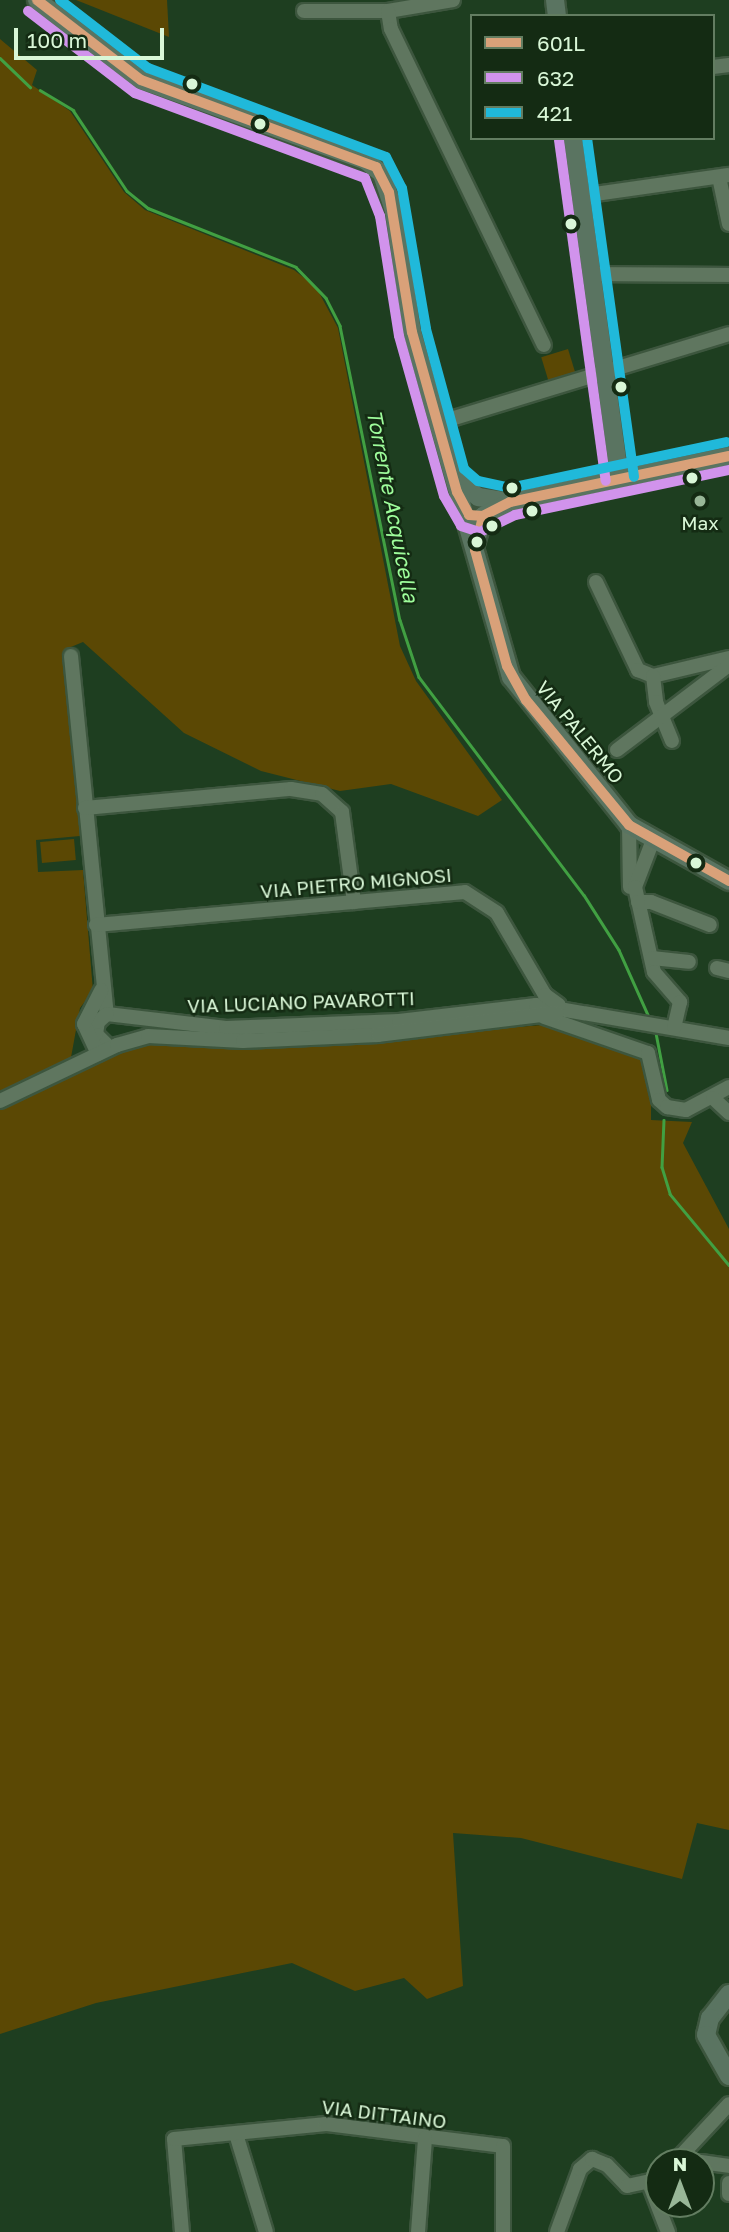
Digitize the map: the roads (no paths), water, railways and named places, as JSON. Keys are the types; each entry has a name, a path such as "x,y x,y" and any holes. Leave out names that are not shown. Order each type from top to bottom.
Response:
{"main road":[{"path":"37,0 141,80 376,167 392,202 412,332 438,423"},
{"path":"573,140 620,479"},
{"name":"VIA PALERMO","path":"438,423 452,475 477,507 475,550 516,687 629,825 729,881"},
{"path":"477,507 729,456"},
{"path":"729,1994 706,2029 711,2053 729,2076"}],"street":[{"path":"304,11 388,11 453,0"},
{"path":"388,11 391,29 544,345"},
{"path":"581,196 724,176 729,224"},
{"path":"592,274 729,275"},
{"path":"438,423 729,334"},
{"path":"596,582 634,666 653,676 729,658"},
{"path":"71,656 101,990 107,1014 96,1034 102,1043 117,1045"},
{"path":"617,750 729,665"},
{"path":"653,676 661,717 672,741"},
{"path":"85,808 291,789 322,794 342,812 354,902"},
{"path":"629,825 630,887 638,902"},
{"path":"653,840 635,882 657,977 678,997 674,1027"},
{"name":"VIA PIETRO MIGNOSI","path":"96,925 457,892 480,898 497,913 547,1002"},
{"path":"638,902 651,902 710,925"},
{"path":"652,958 689,962"},
{"path":"98,1054 84,1020 101,990"},
{"path":"547,1002 573,1010 729,1038"},
{"name":"VIA LUCIANO PAVAROTTI","path":"107,1014 226,1028 386,1022 547,1002"},
{"path":"0,1101 117,1045 158,1035 243,1041 379,1035 573,1010"},
{"path":"573,1010 581,1029"},
{"path":"533,1016 581,1029 593,1038 648,1053 659,1100 680,1111 713,1098 729,1087"},
{"path":"713,1098 729,1113"},
{"path":"689,2147 729,2104"},
{"name":"VIA DITTAINO","path":"182,2232 174,2139 326,2124 503,2146 503,2232"},
{"path":"236,2134 266,2232"},
{"path":"418,2232 425,2138"},
{"path":"557,2232 584,2163 599,2159 627,2186 645,2182"},
{"path":"729,2183 729,2194"}],"waterway":[{"name":"Torrente Acquicella","path":"0,58 30,87"},
{"name":"Torrente Acquicella","path":"40,90 73,110 127,191 148,208 296,267 326,298 340,326 400,620 419,677 584,895 619,950 649,1017"},
{"name":"Torrente Acquicella","path":"656,1033 667,1090"},
{"name":"Torrente Acquicella","path":"664,1120 662,1167 670,1194 729,1265"}],"place":[{"name":"Max","path":"700,501"}]}
